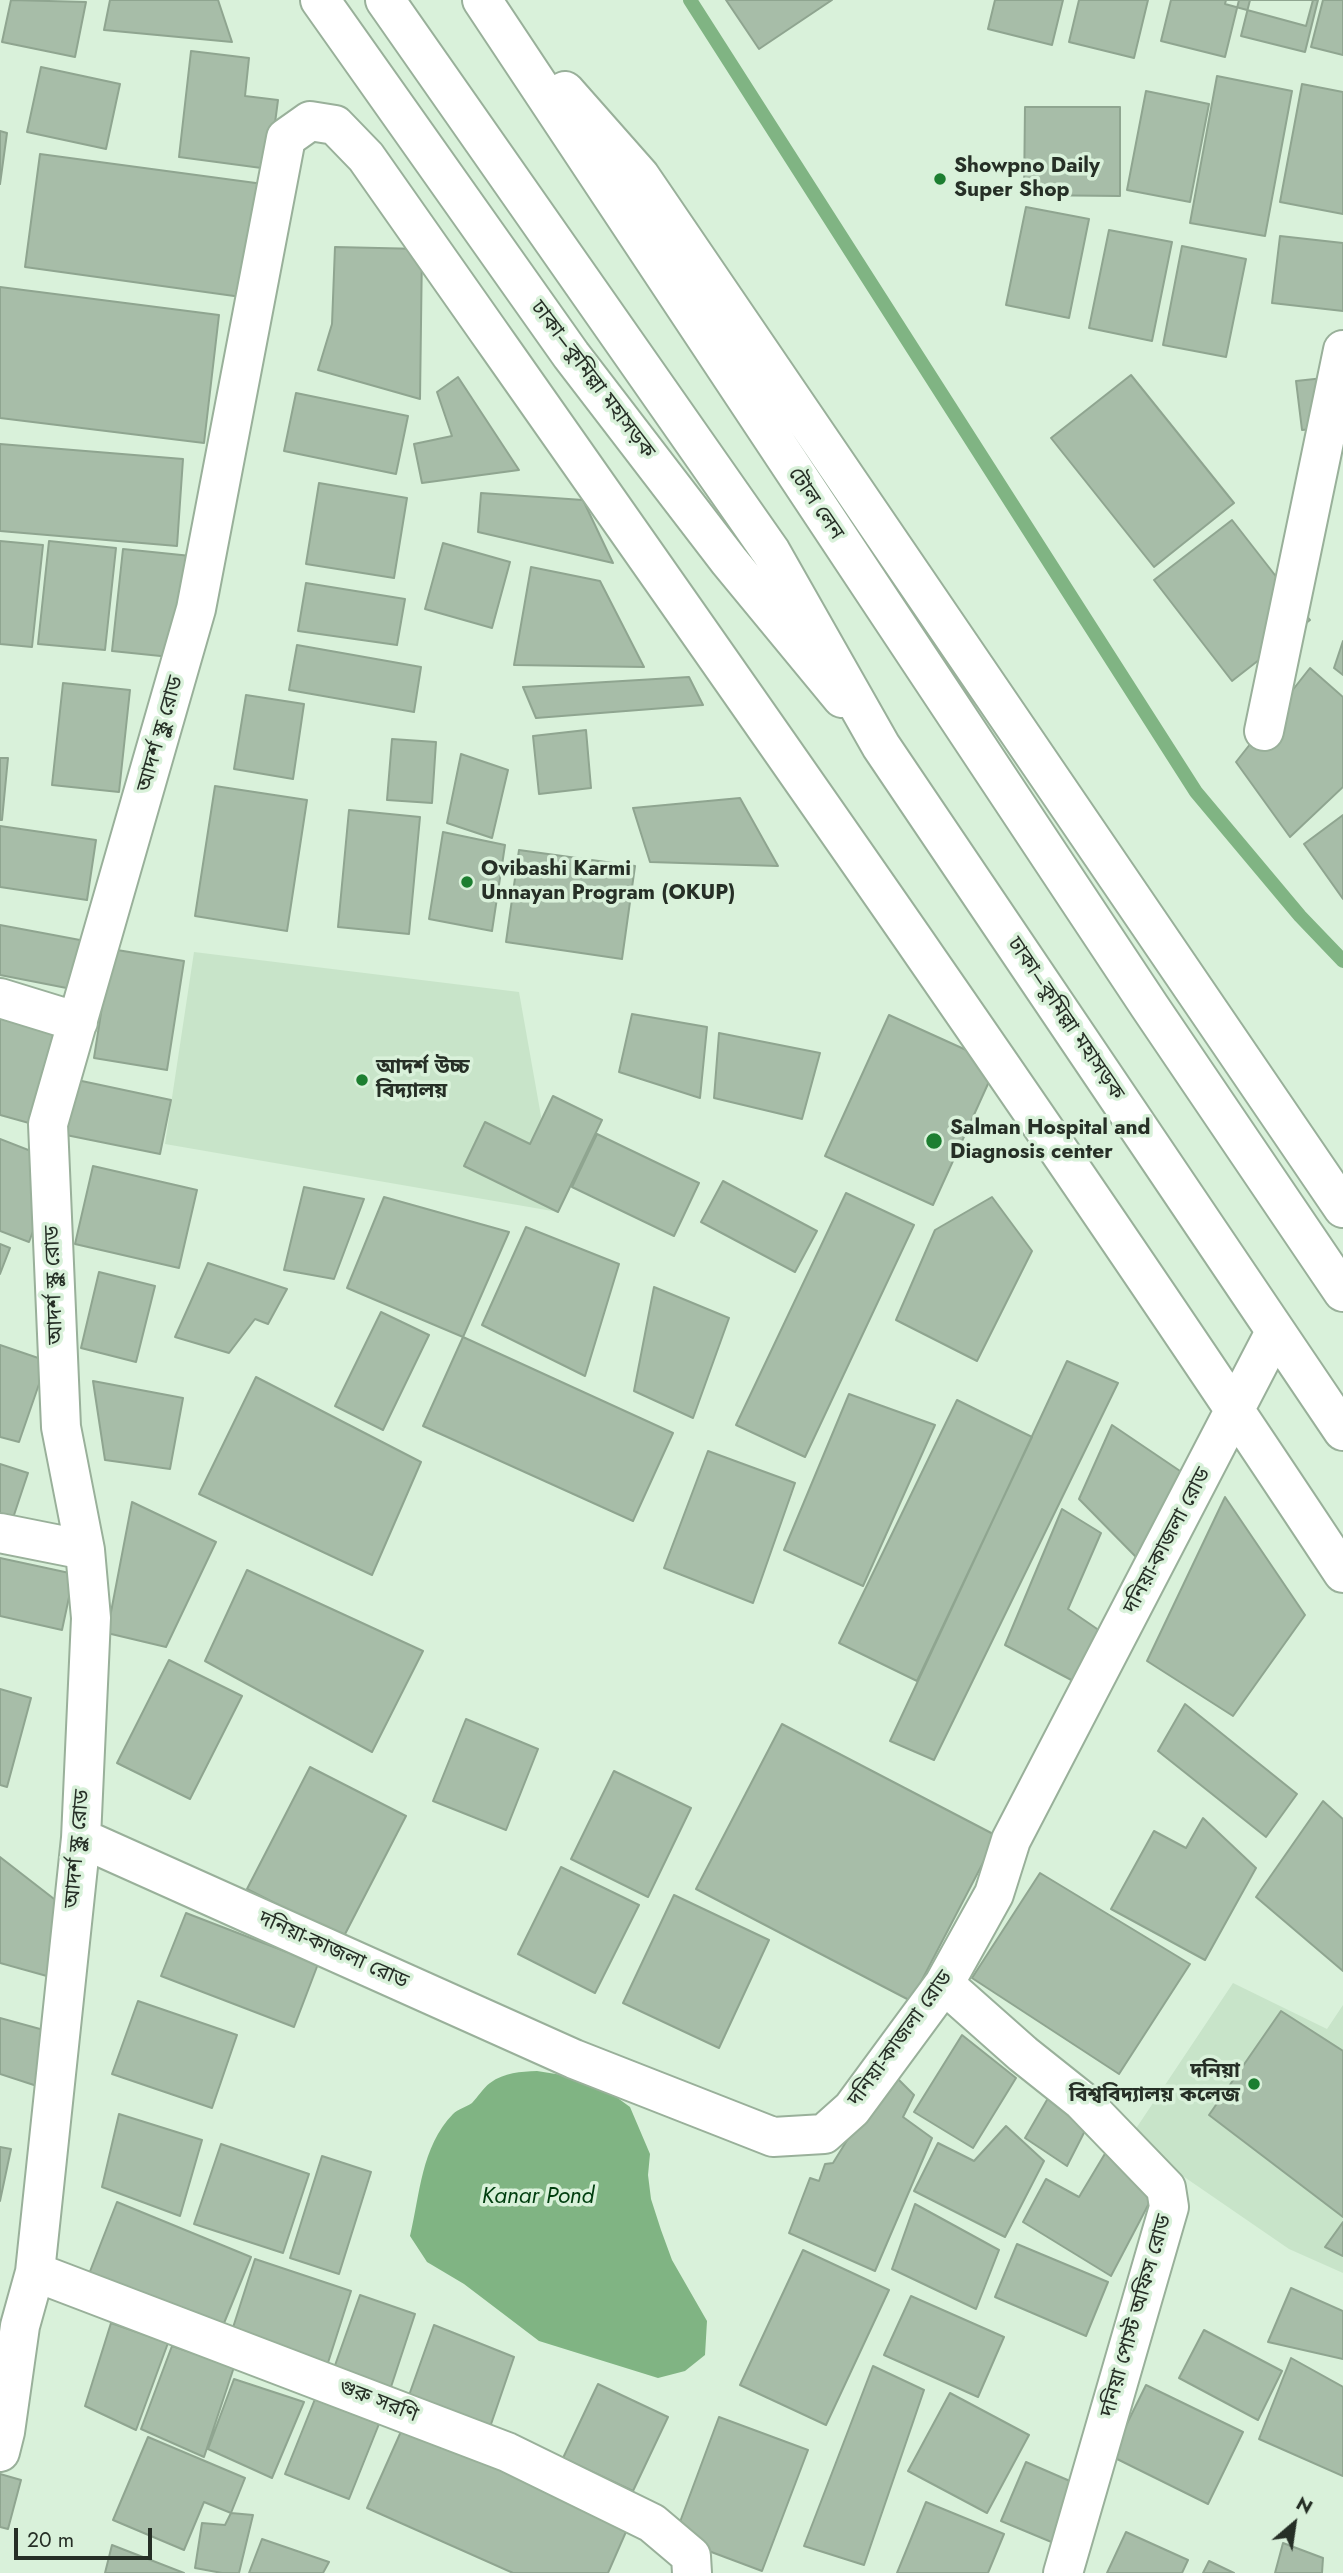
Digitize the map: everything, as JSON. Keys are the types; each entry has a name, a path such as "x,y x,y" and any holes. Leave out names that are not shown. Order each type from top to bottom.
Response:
{"main road":[{"name":"ঢাকা–কুমিল্লা মহাসড়ক","path":"320,0 571,355 729,561 881,746"},
{"name":"ঢাকা–কুমিল্লা মহাসড়ক","path":"385,0 771,552 881,746 1343,1432"},
{"name":"টোল লেন","path":"483,0 1150,1007 1343,1292"},
{"path":"483,0 640,176 1343,1208"},
{"name":"আদর্শ স্কুল রোড","path":"0,2452 5,2432 10,2324 34,2272 81,1838 91,1618 85,1550 61,1427 48,1124 196,609 286,138 310,121 335,125 366,157 808,788 1236,1410"},
{"path":"1264,730 1343,350"},
{"path":"0,998 78,1022"},
{"name":"দনিয়া-কাজলা রোড","path":"81,1838 574,2059 773,2137 824,2133 852,2109 944,1984 994,1894 1011,1840 1275,1332"},
{"path":"1236,1410 1343,1573"},
{"path":"0,1533 85,1550"},
{"name":"দনিয়া পোস্ট অফিস রোড","path":"944,1984 1023,2054 1082,2101 1166,2188 1169,2207 1063,2573"},
{"name":"গুরু সরণি","path":"34,2272 507,2452 652,2523 691,2556 692,2573"}],"shaded area":[{"path":"194,952 519,992 558,1212 165,1144"},
{"name":"দনিয়া বিশ্ববিদ্যালয় কলেজ","path":"1233,1983 1327,2029 1343,2005 1343,2273 1289,2249 1129,2139"}],"water":[{"name":"Kanar Pond","path":"537,2071 581,2078 608,2091 630,2107 650,2154 648,2175 651,2199 661,2230 672,2260 707,2321 705,2355 685,2371 658,2378 539,2341 464,2284 427,2262 410,2236 423,2172 442,2127 453,2114 472,2103 485,2087 496,2079 513,2073"}],"building":[{"path":"11,0 86,2 75,57 2,42"},
{"path":"110,0 218,0 232,42 104,30"},
{"path":"726,0 832,0 759,49"},
{"path":"995,0 1063,0 1052,45 988,29"},
{"path":"1079,0 1148,0 1134,58 1069,42"},
{"path":"1171,0 1239,0 1225,57 1161,41"},
{"path":"1226,0 1313,0 1306,26 1225,4"},
{"path":"1250,0 1318,0 1305,52 1241,36"},
{"path":"1323,0 1343,0 1343,55 1311,47"},
{"path":"191,51 249,58 245,96 278,100 269,169 179,157"},
{"path":"41,67 120,84 106,149 27,132"},
{"path":"1217,76 1292,91 1265,236 1190,223"},
{"path":"1302,84 1343,92 1343,214 1280,202"},
{"path":"1146,91 1209,104 1190,202 1127,190"},
{"path":"1025,107 1120,107 1120,196 1024,195"},
{"path":"0,131 7,133 0,184"},
{"path":"40,154 278,186 263,300 25,267"},
{"path":"1026,207 1089,219 1069,318 1006,305"},
{"path":"1109,230 1172,242 1152,341 1089,328"},
{"path":"1280,236 1343,243 1343,311 1272,303"},
{"path":"1182,246 1246,259 1226,357 1163,345"},
{"path":"335,247 422,249 420,399 318,370 332,324"},
{"path":"0,287 219,315 204,443 0,418"},
{"path":"1131,375 1234,503 1154,567 1051,438"},
{"path":"1343,376 1343,426 1302,430 1296,381"},
{"path":"458,377 519,470 422,483 414,444 452,436 437,392"},
{"path":"296,393 408,416 396,474 284,451"},
{"path":"0,444 183,459 177,546 0,531"},
{"path":"319,483 407,498 394,578 306,564"},
{"path":"481,493 583,500 613,563 478,532"},
{"path":"1232,520 1310,620 1232,681 1154,580"},
{"path":"0,541 43,545 32,647 0,644"},
{"path":"49,541 116,548 105,650 38,644"},
{"path":"443,543 510,562 492,628 425,609"},
{"path":"123,549 191,556 180,658 112,651"},
{"path":"531,567 600,581 644,667 514,665"},
{"path":"306,583 405,599 397,645 298,631"},
{"path":"1343,641 1343,675 1334,668"},
{"path":"297,645 421,667 414,712 289,690"},
{"path":"1310,668 1343,697 1343,787 1290,837 1236,762"},
{"path":"689,677 703,705 536,718 523,687"},
{"path":"63,683 130,690 119,792 52,785"},
{"path":"246,695 304,704 293,779 234,769"},
{"path":"586,730 591,788 539,794 533,736"},
{"path":"392,739 436,742 432,803 387,800"},
{"path":"461,754 508,770 492,838 447,823"},
{"path":"0,758 8,758 2,820 0,820"},
{"path":"215,786 307,800 287,931 195,916"},
{"path":"740,798 778,866 650,862 633,808"},
{"path":"349,810 420,817 409,934 338,927"},
{"path":"1343,815 1343,899 1304,844"},
{"path":"0,826 96,840 87,900 0,887"},
{"name":"Ovibashi Karmi Unnayan Program (OKUP)","path":"443,832 505,845 492,931 429,919"},
{"path":"519,850 635,866 622,959 506,942"},
{"path":"0,925 96,943 87,992 0,975"},
{"path":"111,949 184,961 167,1070 94,1058"},
{"path":"632,1014 707,1027 700,1098 619,1072"},
{"path":"889,1015 997,1064 933,1205 825,1156"},
{"path":"0,1018 54,1033 29,1123 0,1115"},
{"path":"719,1033 820,1053 802,1119 714,1098"},
{"path":"77,1080 171,1100 160,1154 66,1135"},
{"path":"553,1096 602,1120 558,1212 464,1166 485,1122 530,1144"},
{"path":"597,1134 699,1183 674,1236 572,1187"},
{"path":"0,1139 59,1162 29,1242 0,1231"},
{"path":"93,1166 197,1190 179,1268 75,1244"},
{"path":"723,1181 817,1231 795,1272 701,1222"},
{"path":"304,1187 364,1199 334,1279 284,1270"},
{"path":"846,1193 914,1225 805,1457 736,1425"},
{"path":"384,1197 509,1232 463,1337 347,1288"},
{"path":"992,1197 1032,1251 977,1361 896,1320 935,1230"},
{"path":"526,1227 619,1264 585,1376 482,1325"},
{"path":"0,1244 10,1248 0,1274"},
{"path":"208,1263 287,1289 268,1324 255,1319 229,1353 175,1337"},
{"path":"99,1272 155,1286 136,1362 81,1348"},
{"path":"654,1287 729,1318 693,1418 634,1391"},
{"path":"381,1312 429,1335 383,1430 335,1406"},
{"path":"463,1337 673,1433 633,1521 423,1426"},
{"path":"0,1345 47,1361 19,1442 0,1437"},
{"path":"1067,1361 1118,1383 934,1760 890,1741"},
{"path":"256,1377 421,1462 372,1575 199,1494"},
{"path":"93,1381 183,1398 170,1469 105,1460"},
{"path":"849,1394 935,1425 863,1586 784,1550"},
{"path":"957,1400 1032,1437 917,1681 839,1643"},
{"path":"1112,1425 1183,1473 1136,1557 1079,1499"},
{"path":"708,1451 795,1483 753,1603 664,1568"},
{"path":"0,1464 28,1473 11,1524 0,1521"},
{"path":"1225,1497 1305,1615 1233,1716 1147,1661"},
{"path":"132,1502 216,1542 166,1647 107,1633"},
{"path":"1062,1509 1101,1533 1068,1609 1103,1633 1077,1683 1005,1645"},
{"path":"0,1558 74,1574 62,1630 0,1616"},
{"path":"247,1570 423,1651 372,1752 205,1661"},
{"path":"169,1660 242,1696 190,1799 117,1763"},
{"path":"0,1689 31,1698 7,1787 0,1785"},
{"path":"1185,1704 1297,1794 1266,1837 1158,1751"},
{"path":"466,1719 538,1749 506,1830 433,1801"},
{"path":"782,1724 997,1836 911,2001 696,1889"},
{"path":"310,1767 406,1816 343,1938 247,1889"},
{"path":"614,1771 691,1808 648,1897 571,1859"},
{"path":"1323,1801 1343,1819 1343,1971 1256,1897"},
{"path":"1203,1818 1256,1868 1205,1960 1111,1909 1154,1831 1186,1848"},
{"path":"0,1857 67,1909 54,1978 0,1963"},
{"path":"561,1867 639,1905 595,1993 518,1954"},
{"path":"1040,1873 1190,1964 1119,2074 972,1978"},
{"path":"674,1895 769,1940 719,2048 623,2003"},
{"path":"186,1913 318,1964 294,2027 161,1976"},
{"path":"138,2001 237,2035 212,2108 112,2074"},
{"path":"1281,2011 1343,2051 1343,2217 1209,2115"},
{"path":"0,2018 51,2032 40,2087 0,2074"},
{"path":"962,2035 1016,2078 973,2148 914,2112"},
{"path":"890,2071 914,2095 903,2117 932,2138 875,2271 789,2233 810,2178 819,2181 825,2164 833,2163"},
{"path":"1051,2093 1090,2121 1067,2166 1025,2138"},
{"path":"119,2114 202,2140 180,2216 102,2187"},
{"path":"1006,2126 1044,2161 1005,2237 914,2191 938,2143 974,2161"},
{"path":"221,2144 309,2174 283,2253 194,2224"},
{"path":"0,2147 11,2149 0,2201"},
{"path":"1106,2152 1156,2190 1111,2276 1023,2222 1046,2179 1079,2197"},
{"path":"322,2156 371,2172 339,2274 290,2258"},
{"path":"117,2202 251,2257 222,2328 89,2274"},
{"path":"915,2204 999,2250 976,2309 892,2269"},
{"path":"1343,2222 1343,2256 1325,2247"},
{"path":"1017,2244 1108,2282 1086,2336 995,2297"},
{"path":"803,2250 889,2290 826,2425 740,2385"},
{"path":"255,2259 351,2291 325,2372 229,2340"},
{"path":"1291,2288 1343,2311 1343,2359 1268,2342"},
{"path":"360,2295 415,2314 389,2393 333,2371"},
{"path":"911,2296 1004,2337 978,2397 884,2355"},
{"path":"111,2323 168,2343 136,2430 85,2406"},
{"path":"434,2325 514,2357 488,2433 407,2401"},
{"path":"1204,2330 1282,2371 1258,2420 1179,2378"},
{"path":"172,2346 234,2367 204,2457 141,2429"},
{"path":"1291,2358 1343,2387 1343,2476 1259,2439"},
{"path":"873,2366 924,2390 864,2565 804,2546"},
{"path":"234,2379 304,2402 272,2478 208,2449"},
{"path":"598,2384 668,2417 633,2491 563,2458"},
{"path":"1146,2385 1243,2432 1208,2504 1111,2456"},
{"path":"950,2393 1029,2435 987,2513 908,2471"},
{"path":"315,2399 379,2424 349,2499 285,2474"},
{"path":"719,2417 808,2450 762,2571 674,2538"},
{"path":"407,2418 632,2518 608,2573 513,2573 367,2508"},
{"path":"148,2437 245,2478 231,2513 204,2502 184,2550 113,2520"},
{"path":"1026,2462 1086,2488 1061,2546 1001,2521"},
{"path":"0,2474 21,2480 8,2529 0,2527"},
{"path":"926,2502 1004,2534 988,2573 897,2573"},
{"path":"231,2513 253,2515 239,2573 195,2568 202,2523 225,2525"},
{"path":"1126,2532 1188,2560 1182,2573 1107,2573"},
{"path":"262,2539 329,2562 323,2573 249,2573"},
{"path":"1283,2543 1323,2558 1322,2573 1275,2573"},
{"path":"112,2545 184,2573 105,2573"},
{"path":"1209,2561 1234,2573 1203,2573"}],"waterway":[{"path":"690,0 1196,792 1300,916 1343,961"}],"place":[{"name":"Showpno Daily Super Shop","path":"940,179"},
{"name":"Ovibashi Karmi Unnayan Program (OKUP)","path":"467,882"},
{"name":"আদর্শ উচ্চ বিদ্যালয়","path":"362,1080"},
{"name":"Salman Hospital and Diagnosis center","path":"934,1141"},
{"name":"দনিয়া বিশ্ববিদ্যালয় কলেজ","path":"1254,2084"}]}
